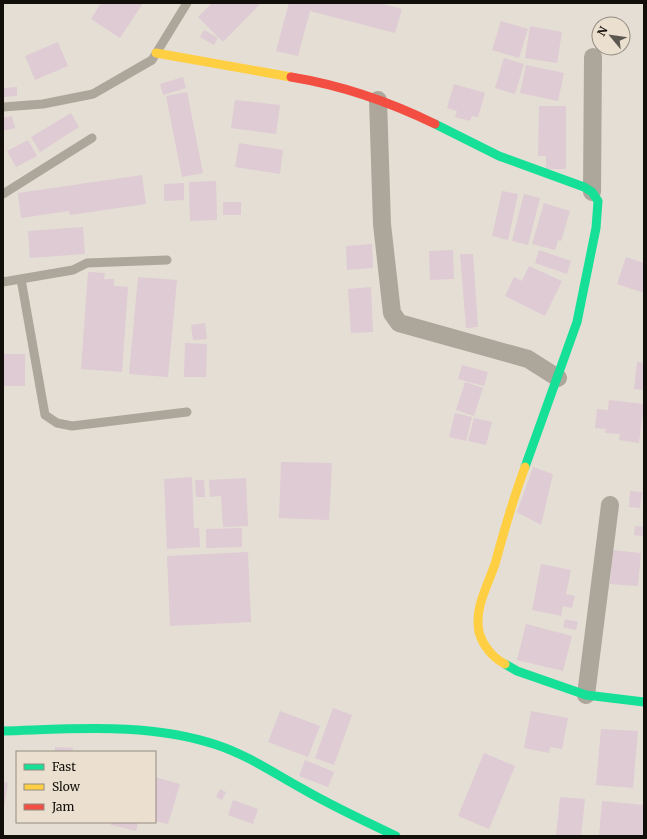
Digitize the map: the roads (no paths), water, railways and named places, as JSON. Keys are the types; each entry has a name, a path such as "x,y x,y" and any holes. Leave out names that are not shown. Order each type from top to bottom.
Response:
{"street":[{"path":"156,53 316,81 378,100 420,117 499,156 584,187 592,192 598,201 593,242 577,322 514,496 494,566 480,604 480,631 486,648 501,662 517,671 586,695 644,702"},
{"path":"592,192 593,57"},
{"path":"378,100 382,224 392,313 399,323 528,358 558,378"},
{"path":"586,695 610,505"},
{"path":"3,731 87,729 166,732 210,743 259,765 368,824 396,836"}],"lane":[{"path":"3,107 43,104 93,94 152,60 187,3"},
{"path":"3,194 92,138"},
{"path":"3,282 73,270 87,263 167,260"},
{"path":"22,279 45,415 56,423 72,426 187,412"}]}
